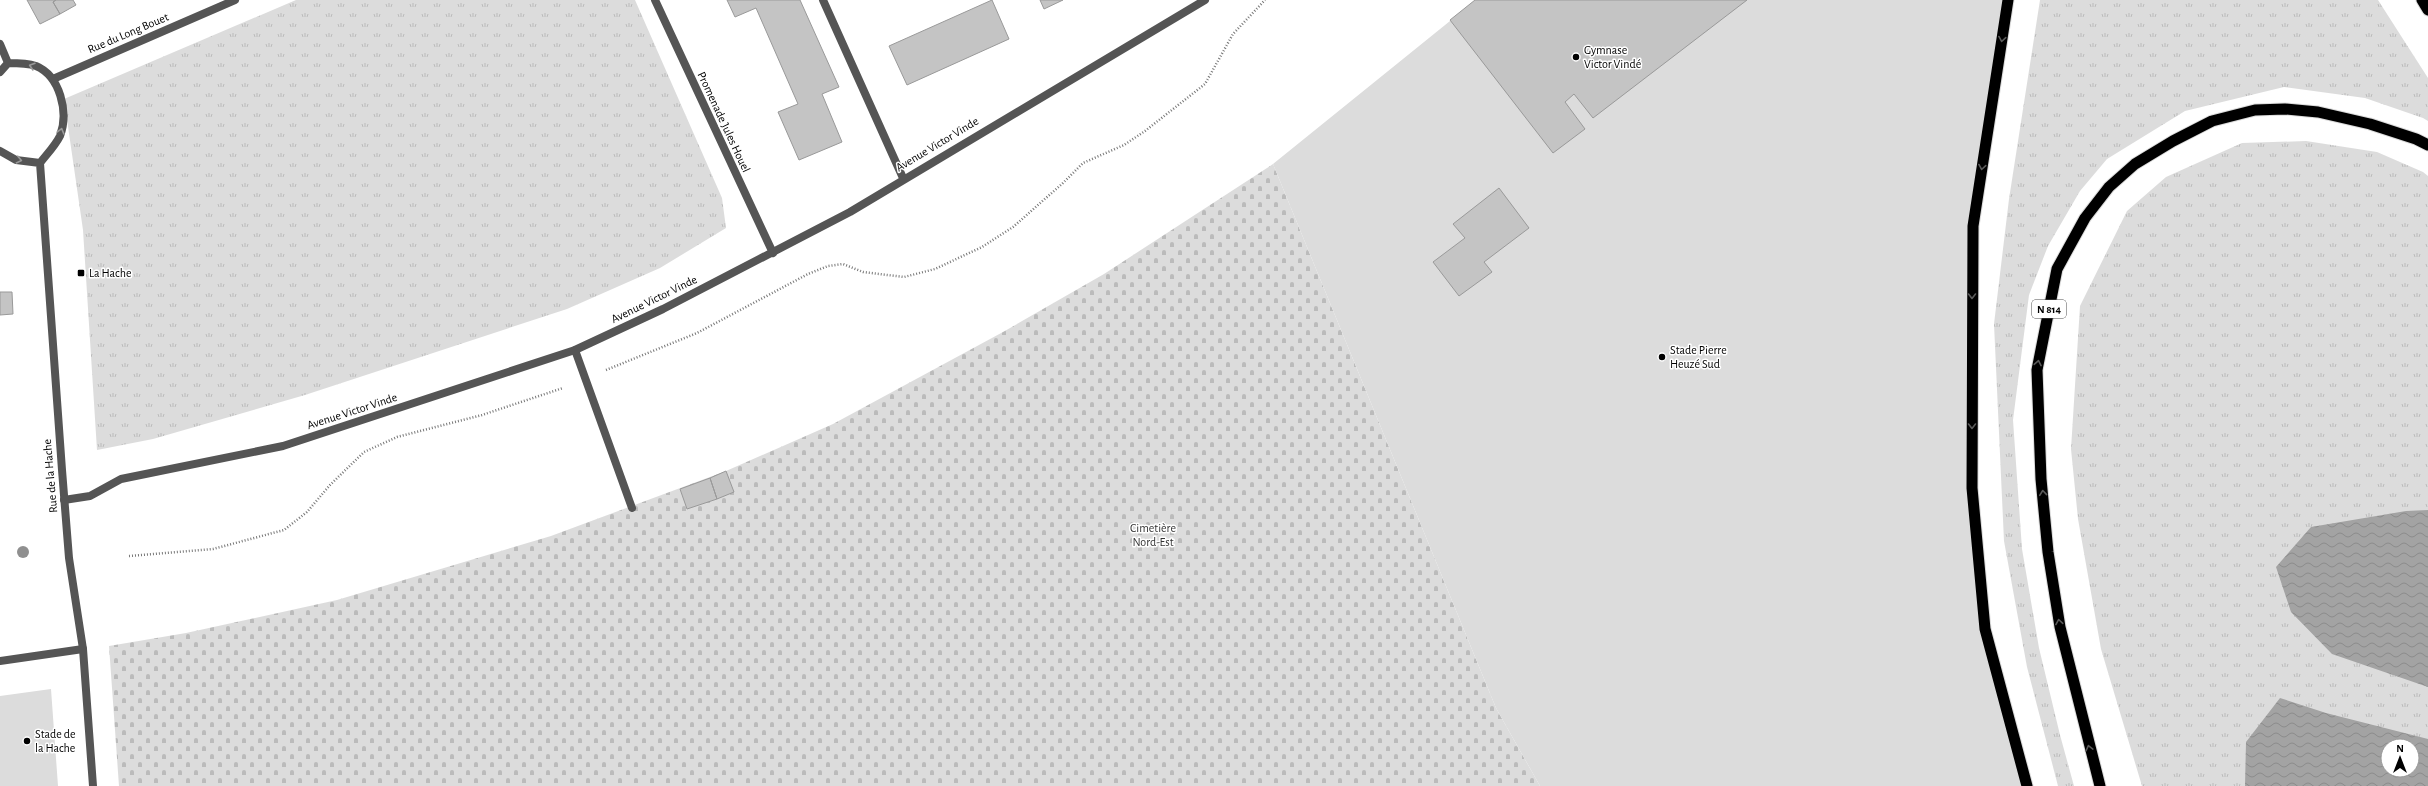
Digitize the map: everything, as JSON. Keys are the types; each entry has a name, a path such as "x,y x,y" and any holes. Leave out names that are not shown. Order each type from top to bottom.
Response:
{"highway":[{"path":"2008,0 1973,226 1972,488 1985,629 2027,786"},
{"path":"2422,0 2428,10"},
{"name":"N 814","path":"2100,786 2060,627 2048,552 2041,479 2037,370 2057,269 2085,218 2109,187 2136,164 2173,141 2212,121 2255,110 2285,109 2318,112 2370,124 2416,139 2428,145"}],"street":[{"name":"Rue du Long Bouet","path":"53,79 235,0"},
{"name":"Promenade Jules Houel","path":"655,0 773,253"},
{"path":"823,0 903,178"},
{"name":"Avenue Victor Vinde","path":"64,500 90,496 121,479 283,446 455,391 575,350 663,309 850,212 903,178 1205,0"},
{"path":"0,44 8,63"},
{"path":"0,152 16,160 40,163 53,148 60,135 62,124 59,91 53,79 36,66 8,63"},
{"path":"0,72 8,63"},
{"name":"Rue de la Hache","path":"40,163 64,500 69,558 83,650 93,786"},
{"path":"575,350 632,508"},
{"path":"0,661 83,650"}],"path":[{"path":"863,272 904,277 935,269 982,247 1018,222 1064,183 1083,163 1124,145 1172,112 1205,84 1233,34 1265,0"},
{"path":"129,556 214,549 284,530 307,512 319,497"}],"green space":[{"path":"296,0 635,0 722,198 726,228 660,268 567,309 305,395 153,439 97,450 83,230 64,99"},
{"name":"Stade Pierre Heuzé Sud","path":"1476,0 2008,0 1973,226 1972,488 1985,629 2027,786 1540,786 1496,708 1273,164"},
{"path":"2040,0 2378,0 2428,78 2428,121 2365,98 2284,87 2185,111 2107,159 2080,191 2048,246 2029,295 2013,420 2022,549 2039,648 2074,786 2058,786 2027,667 2004,541 1994,324 2009,199"},
{"path":"2306,141 2377,152 2423,172 2428,176 2428,786 2142,786 2101,649 2078,519 2071,449 2080,306 2127,211 2166,177 2242,143"},
{"name":"Cimetière Nord-Est","path":"1273,164 1496,708 1540,786 119,786 109,646 186,633 337,600 551,536 726,471 833,424 1003,332 1104,274"},
{"name":"Stade de la Hache","path":"51,689 58,786 0,786 0,696"}],"water":[{"path":"2428,510 2428,687 2332,654 2291,612 2276,567 2311,527 2406,511"},
{"path":"2280,698 2326,713 2428,739 2428,786 2245,786 2246,742"}],"building":[{"path":"27,0 56,0 53,2 60,14 40,24"},
{"path":"56,0 73,0 76,5 60,14 53,2"},
{"path":"727,0 800,0 839,87 822,94 842,142 799,160 778,112 798,104 756,8 735,17"},
{"path":"992,0 1009,39 907,85 889,46"},
{"path":"1040,0 1063,0 1044,9"},
{"name":"Gymnase Victor Vindé","path":"1475,0 1747,0 1593,118 1574,94 1565,102 1585,129 1553,153 1450,20"},
{"path":"1499,188 1529,228 1484,262 1492,272 1459,296 1433,262 1465,238 1453,224"},
{"path":"0,292 12,292 13,314 0,315"},
{"path":"726,471 734,492 717,499 710,478"},
{"path":"710,478 717,499 687,509 680,489"}],"place":[{"name":"Gymnase Victor Vindé","path":"1576,57"},
{"name":"La Hache","path":"81,273"},
{"name":"Stade Pierre Heuzé Sud","path":"1662,357"},
{"name":"Stade de la Hache","path":"27,741"}]}
